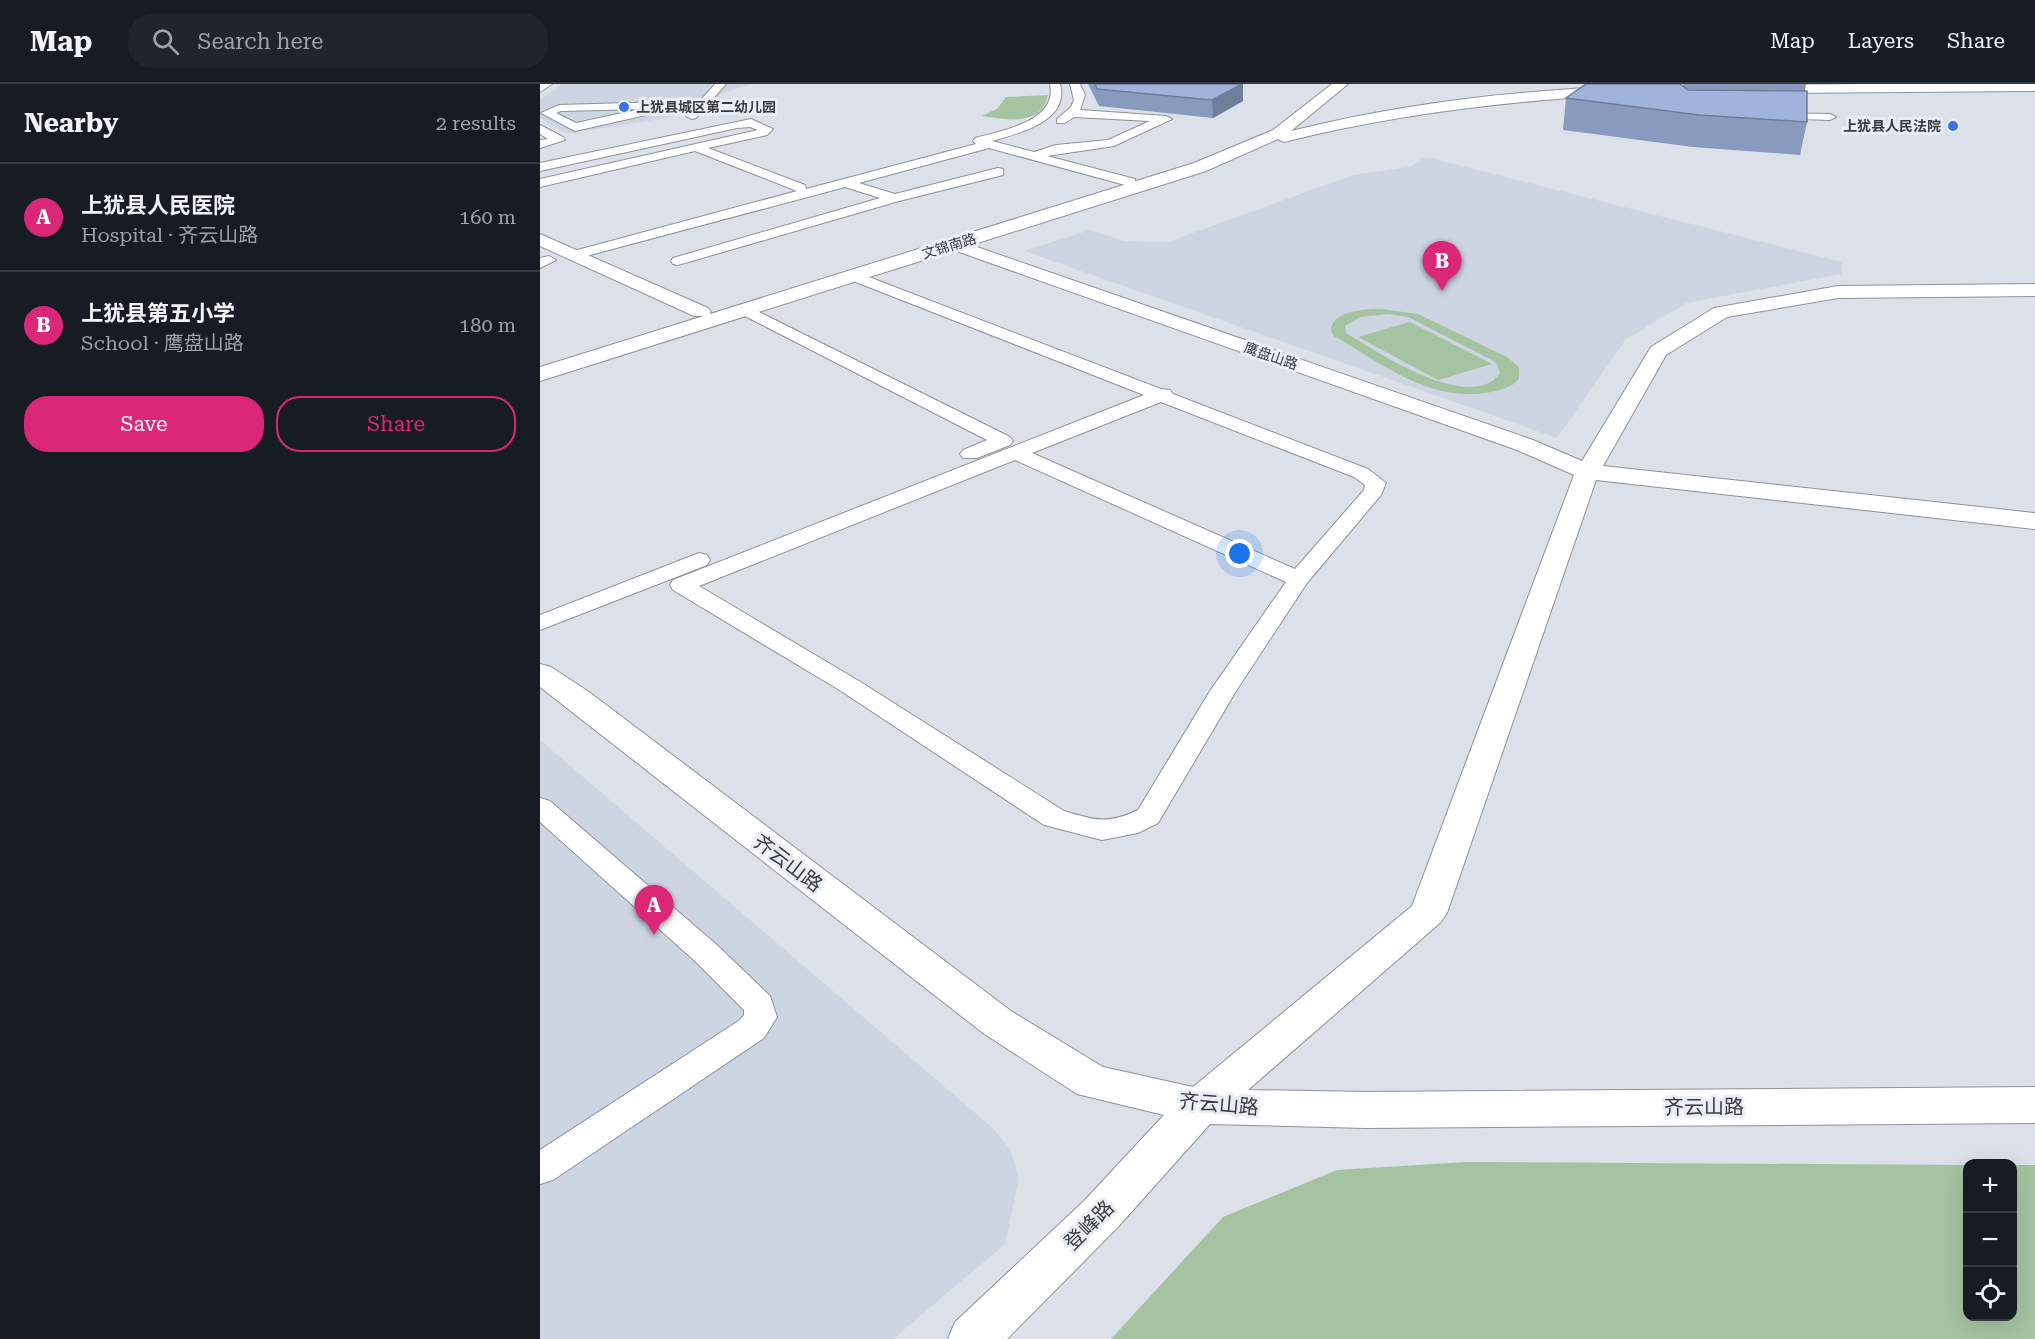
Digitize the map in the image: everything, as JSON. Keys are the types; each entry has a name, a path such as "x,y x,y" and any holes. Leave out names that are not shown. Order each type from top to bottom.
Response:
{"main road":[{"path":"1239,150 1337,123 1407,109 1548,94 1632,88 1577,84"},
{"path":"1748,87 1942,84"},
{"name":"文锦南路","path":"540,374 1200,167 1278,133 1336,87"},
{"name":"文锦南路","path":"540,361 1190,164 1262,132 1336,87"},
{"path":"1748,87 2035,87"},
{"path":"1987,87 2035,93"}],"street":[{"path":"540,89 547,84"},
{"path":"681,118 692,116 721,84"},
{"path":"555,256 846,182 984,143 1028,125 1051,110 1058,96 1055,84"},
{"path":"555,256 800,188 984,143 1017,140 1049,128 1073,112 1080,98 1074,84"},
{"path":"677,105 575,127 547,113 559,108 703,104"},
{"path":"1033,156 1056,149 1110,143 1166,119 1051,110"},
{"path":"1755,116 1830,117"},
{"path":"540,144 659,122"},
{"path":"540,167 737,124 751,123 767,129 697,148 540,183"},
{"path":"1028,125 1049,128"},
{"path":"540,129 559,140"},
{"path":"984,143 1130,182"},
{"path":"697,148 800,188"},
{"path":"678,261 894,198 998,172"},
{"path":"846,182 894,198"},
{"path":"540,239 555,256 674,320"},
{"name":"鹰盘山路","path":"954,244 1526,445 1587,472 2035,521"},
{"path":"555,256 701,312"},
{"path":"853,276 1164,394 1361,473 1376,483 1374,491 1299,579 1223,692 1148,816 1128,826 1102,831 1054,818 850,686 681,585 1018,454 1164,394"},
{"name":"登峰路","path":"973,1339 1101,1214 1200,1106 1428,912 1587,472 1658,351 1722,312 1838,292 2035,290"},
{"path":"540,623 1003,441 745,310"},
{"path":"1018,454 1299,579"},
{"name":"齐云山路","path":"540,673 578,699 997,1022 1092,1082 1200,1106 1366,1110 2035,1105"},
{"path":"540,807 707,954 759,1005 761,1017 752,1029 540,1169"}],"shaded area":[{"name":"上犹县城区第二幼儿园","path":"562,84 751,84 721,94 703,112 567,134 540,118 540,100"},
{"path":"1426,157 1842,262 1841,274 1686,303 1626,339 1557,438 1024,251 1090,230 1125,241 1168,242 1353,175 1409,167"},
{"path":"540,740 995,1130 1011,1151 1019,1178 1005,1244 893,1339 540,1339"}],"green space":[{"path":"1048,95 1044,106 1030,117 1011,119 981,116 997,109 1006,97"},
{"path":"1381,309 1418,314 1507,357 1519,367 1519,379 1506,388 1469,394 1428,387 1389,369 1334,336 1331,331 1333,324 1343,315 1359,310","holes":["1388,314 1408,317 1492,360 1497,364 1500,373 1486,384 1468,387 1446,384 1400,365 1346,333 1345,326 1360,317"]},
{"path":"1410,322 1492,364 1438,380 1358,337"},
{"path":"1466,1162 1963,1165 1963,1321 2017,1321 2017,1165 2035,1165 2035,1339 1111,1339 1223,1217 1337,1170"}],"building":[{"path":"1095,84 1242,84 1212,100 1097,89"},
{"path":"1586,84 1680,84 1688,90 1807,91 1807,122 1699,115 1566,98"}],"place":[{"name":"上犹县城区第二幼儿园","path":"624,107"},
{"name":"上犹县人民法院","path":"1953,126"},
{"name":"上犹县第五小学","path":"1442,291"},
{"name":"上犹县人民医院","path":"654,935"}]}
